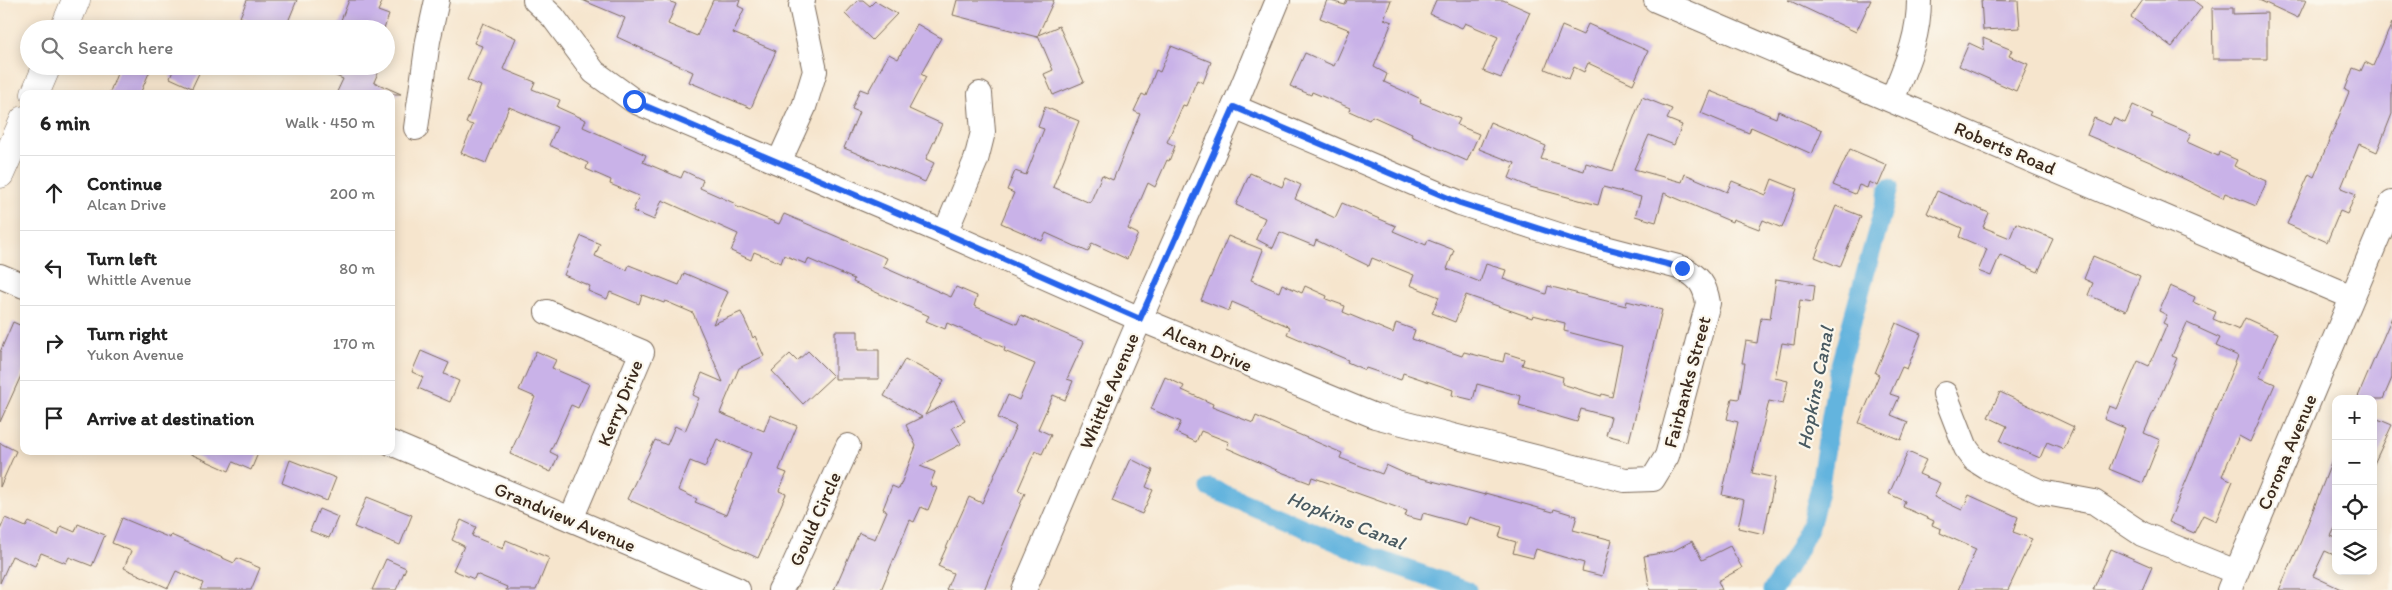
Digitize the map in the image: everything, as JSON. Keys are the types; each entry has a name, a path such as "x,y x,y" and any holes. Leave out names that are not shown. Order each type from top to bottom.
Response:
{"main road":[{"path":"67,20 75,0"},
{"path":"37,90 43,75"},
{"path":"0,174 13,129"}],"street":[{"path":"416,128 428,41 437,0"},
{"name":"Alcan Drive","path":"535,0 552,17 594,72 612,87 634,101 945,233 1140,319 1374,416 1626,480 1653,479"},
{"path":"779,162 804,107 815,71 801,6 803,0"},
{"name":"Whittle Avenue","path":"1024,590 1140,319 1234,107 1278,0"},
{"name":"Roberts Road","path":"1656,0 2352,297"},
{"path":"1892,100 1912,50 1919,23 1919,0"},
{"path":"945,233 976,160 983,132 980,94"},
{"name":"Fairbanks Street","path":"1234,107 1460,203 1571,239 1682,268 1695,275 1703,283 1708,303 1667,456 1653,479"},
{"name":"Corona Avenue","path":"2233,581 2392,203"},
{"path":"0,276 20,284"},
{"name":"Kerry Drive","path":"547,312 642,352 571,519"},
{"path":"1945,394 1966,448 1975,460 2041,492 2094,502 2142,534 2233,581"},
{"name":"Grandview Avenue","path":"395,445 738,590"},
{"name":"Gould Circle","path":"780,590 790,574 848,446"}],"building":[{"path":"247,0 297,0 289,20 247,20 240,17"},
{"path":"349,0 383,0 378,11 389,15 387,20 341,20"},
{"path":"582,0 666,0 676,4 668,24 697,36 713,0 740,0 738,6 744,9 733,33 776,51 751,108 689,82 693,72 617,37 625,18"},
{"path":"858,0 863,0 870,6 875,1 897,14 872,40 845,14"},
{"path":"957,0 1054,0 1037,37 953,15"},
{"path":"1327,0 1345,5 1347,0 1391,0 1384,19 1392,22 1374,67 1387,74 1384,82 1421,99 1420,102 1460,119 1457,125 1479,134 1467,161 1372,116 1369,120 1349,111 1350,108 1312,92 1311,95 1290,86 1305,53 1334,66 1350,30 1320,18"},
{"path":"1436,0 1503,0 1530,12 1501,78 1483,71 1498,37 1465,23 1462,28 1430,14"},
{"path":"1788,0 1871,0 1856,32"},
{"path":"1981,0 2018,1 2020,28 1983,30"},
{"path":"2143,0 2193,0 2202,7 2172,47 2131,17"},
{"path":"2259,0 2306,0 2298,18"},
{"path":"2212,8 2233,8 2233,14 2267,13 2267,59 2213,59"},
{"path":"483,23 516,38 503,69 535,82 532,89 560,100 557,107 586,120 583,127 646,155 643,162 681,178 684,171 703,180 700,188 736,204 735,206 779,224 784,214 887,258 883,267 951,297 956,287 977,296 974,306 1017,324 1021,315 1084,342 1067,379 1073,381 1065,400 1053,395 1038,429 1051,435 1042,454 1035,451 1018,490 1025,493 984,590 946,590 953,573 938,566 969,497 982,503 1016,426 998,418 1008,395 1019,400 1035,364 1004,351 1005,348 947,323 945,329 926,321 929,316 853,282 854,279 808,259 806,264 784,255 781,263 754,252 751,260 731,251 738,234 662,200 654,220 633,211 639,196 610,184 611,180 586,169 588,163 549,145 557,127 509,107 486,163 461,153 473,125 466,123 481,86 467,80 482,46 474,43"},
{"path":"2392,23 2392,114 2377,152 2359,144 2341,188 2356,194 2347,214 2340,211 2327,242 2287,224 2309,174 2314,177 2349,92 2345,90 2353,68 2361,71 2365,62 2373,66"},
{"path":"917,24 941,38 921,74 926,77 909,109 942,124 926,159 934,163 925,182 844,148 859,112 852,109 860,89 868,92 889,54 898,59"},
{"path":"1588,24 1648,51 1633,84 1588,63 1584,72 1574,67 1569,79 1545,69 1562,26 1583,35"},
{"path":"1059,26 1084,82 1053,95 1044,74 1053,70 1038,35"},
{"path":"1983,38 2012,50 2009,56 2028,64 2016,91 1959,66 1969,43 1984,50"},
{"path":"1171,46 1211,62 1203,83 1197,80 1186,106 1183,105 1167,142 1175,146 1169,161 1167,160 1155,187 1148,183 1128,229 1138,234 1127,259 1092,243 1088,252 1046,233 1042,241 1001,223 1014,193 1007,190 1015,171 1026,175 1044,129 1038,127 1045,107 1079,121 1053,187 1090,203 1102,175 1113,180 1140,114 1134,111 1142,94 1146,96 1156,70 1160,72"},
{"path":"116,75 148,75 142,90 111,90"},
{"path":"171,75 198,75 192,88 170,78"},
{"path":"333,75 377,75 374,82 392,90 338,90 343,79"},
{"path":"1710,91 1776,118 1778,111 1822,130 1812,154 1751,127 1749,133 1701,113"},
{"path":"1642,97 1672,109 1667,119 1682,125 1674,145 1649,135 1634,169 1682,182 1685,174 1727,192 1732,181 1766,195 1772,179 1797,189 1782,228 1763,220 1759,229 1733,219 1732,222 1664,193 1656,222 1635,216 1641,197 1603,187 1598,205 1530,187 1509,178 1515,163 1479,149 1490,122 1546,146 1541,159 1584,171 1586,163 1613,171"},
{"path":"2133,105 2153,114 2151,117 2191,134 2187,142 2218,156 2219,152 2237,160 2234,166 2267,181 2256,206 2225,193 2223,198 2150,162 2087,135 2094,118 2110,125 2113,118 2125,123"},
{"path":"1850,149 1887,165 1878,186 1869,182 1867,188 1859,185 1855,194 1833,185"},
{"path":"1250,173 1282,187 1286,178 1301,185 1295,199 1335,218 1342,203 1396,226 1393,231 1426,245 1428,240 1454,250 1447,269 1480,282 1486,264 1506,270 1503,279 1546,294 1548,286 1626,306 1627,301 1662,310 1629,441 1606,435 1611,417 1581,409 1577,422 1519,405 1521,396 1477,384 1473,400 1452,395 1453,390 1403,373 1401,380 1366,368 1365,370 1347,362 1348,360 1287,334 1290,327 1232,302 1229,311 1201,300 1228,236 1263,250 1251,280 1279,292 1282,284 1302,293 1305,286 1327,296 1326,299 1345,306 1343,312 1393,333 1396,323 1415,330 1412,339 1462,356 1464,352 1503,362 1505,353 1524,359 1522,365 1563,377 1562,384 1601,396 1602,394 1612,397 1622,346 1564,331 1565,323 1533,315 1532,318 1466,295 1455,322 1432,313 1439,297 1410,285 1414,275 1372,258 1369,266 1316,240 1314,246 1280,232 1273,248 1256,239 1265,218 1236,205"},
{"path":"1937,191 1989,213 1983,227 2010,238 2016,223 2053,239 2038,272 2000,255 1991,276 1978,271 1987,249 1959,237 1962,228 1927,213"},
{"path":"1836,206 1861,216 1840,267 1815,257"},
{"path":"581,236 600,244 595,256 627,270 629,265 679,285 684,273 728,292 713,324 741,312 764,356 739,368 720,413 764,431 770,415 797,426 779,470 787,473 779,491 786,494 758,558 627,499 655,440 667,445 675,426 685,431 699,398 693,395 702,373 723,382 693,313 665,301 664,303 642,295 639,304 610,292 607,299 588,291 590,286 564,275","holes":["717,439 751,453 726,515 695,502 697,499 678,490 690,461 705,467"]},
{"path":"2093,256 2140,276 2126,311 2088,295 2093,283 2084,279"},
{"path":"1776,279 1815,285 1813,302 1800,300 1794,345 1782,343 1775,378 1788,381 1783,404 1769,401 1752,473 1775,478 1764,534 1738,528 1744,500 1722,495 1738,422 1727,419 1732,398 1739,399 1745,363 1742,363 1746,341 1757,343 1761,318 1770,319"},
{"path":"2170,286 2195,297 2193,302 2216,312 2213,319 2239,330 2245,318 2278,333 2259,377 2275,384 2250,442 2239,436 2222,476 2233,481 2216,521 2203,515 2194,533 2169,522 2238,356 2216,346 2220,338 2187,323 2172,356 2177,358 2144,433 2160,440 2143,483 2109,469 2125,428 2104,419 2109,406 2117,409 2138,361 2149,366 2167,325 2163,323 2167,315 2159,311"},
{"path":"2392,317 2392,378 2383,399 2377,399 2377,395 2359,395"},
{"path":"13,322 20,325 20,378 0,422 0,352"},
{"path":"1896,323 1921,334 1907,369 1902,367 1890,394 1899,397 1891,415 1908,422 1901,440 1859,423 1879,375 1875,373"},
{"path":"835,331 858,331 858,350 879,350 879,379 835,379"},
{"path":"421,351 449,363 444,374 459,381 450,402 418,388 423,377 412,372"},
{"path":"536,351 556,360 552,368 589,384 578,408 571,405 550,452 558,456 551,472 510,454 535,397 519,390"},
{"path":"808,351 833,376 803,404 772,371 790,354 797,361"},
{"path":"905,359 944,380 925,415 954,400 965,421 952,428 961,444 920,466 935,472 930,485 937,488 928,510 921,507 914,522 910,520 881,590 834,590 859,533 875,539 887,511 883,509 892,486 899,489 916,446 906,425 922,417 884,396"},
{"path":"1165,377 1184,386 1182,390 1213,404 1212,407 1253,423 1256,416 1342,453 1340,458 1382,474 1386,465 1406,474 1553,512 1554,509 1577,516 1573,530 1612,540 1602,576 1582,571 1584,563 1536,549 1533,558 1513,553 1516,542 1499,537 1502,527 1469,517 1466,525 1423,513 1421,520 1405,516 1407,511 1312,477 1310,483 1281,472 1227,448 1229,442 1201,431 1196,442 1176,433 1181,422 1151,409"},
{"path":"2000,392 2074,427 2064,449 2047,442 2040,458 2000,441 2007,426 1988,417"},
{"path":"2377,419 2392,425 2377,457"},
{"path":"0,443 16,451 0,487"},
{"path":"1908,452 1926,460 1919,474 1940,483 1934,497 1962,510 1969,495 2018,517 2013,532 2032,539 2008,590 1958,590 1976,549 1940,533 1941,529 1932,525 1934,521 1903,507 1905,501 1889,494"},
{"path":"193,455 257,455 251,470 233,462 229,471"},
{"path":"1131,459 1153,470 1146,487 1153,490 1142,514 1112,501"},
{"path":"290,460 336,478 327,501 282,483"},
{"path":"2332,461 2332,554 2325,551 2313,576 2343,590 2279,590 2301,541"},
{"path":"367,497 412,515 400,545 354,527"},
{"path":"319,509 338,517 329,538 310,531"},
{"path":"5,518 26,527 29,522 58,535 61,526 75,532 78,524 105,535 92,566 69,557 66,563 41,553 35,566 12,556 0,583 0,530"},
{"path":"122,518 170,538 171,535 234,563 237,558 260,568 251,590 200,590 203,583 176,571 168,588 124,568 131,551 112,543"},
{"path":"461,520 476,527 472,536 503,549 506,540 549,558 536,590 506,590 507,587 476,574 474,579 453,570 464,546 452,540"},
{"path":"1692,541 1702,560 1730,546 1742,568 1718,581 1722,590 1650,590 1644,556 1673,551"},
{"path":"2111,549 2152,567 2142,590 2093,590"},
{"path":"386,559 406,568 396,590 372,590"}],"waterway":[{"name":"Hopkins Canal","path":"1772,590 1795,556 1811,524 1819,491 1838,372 1889,188"},
{"name":"Hopkins Canal","path":"1210,488 1372,557 1467,590"}],"route":[{"path":"634,101 945,233 1140,319 1234,107 1460,203 1571,239 1682,268"}]}
